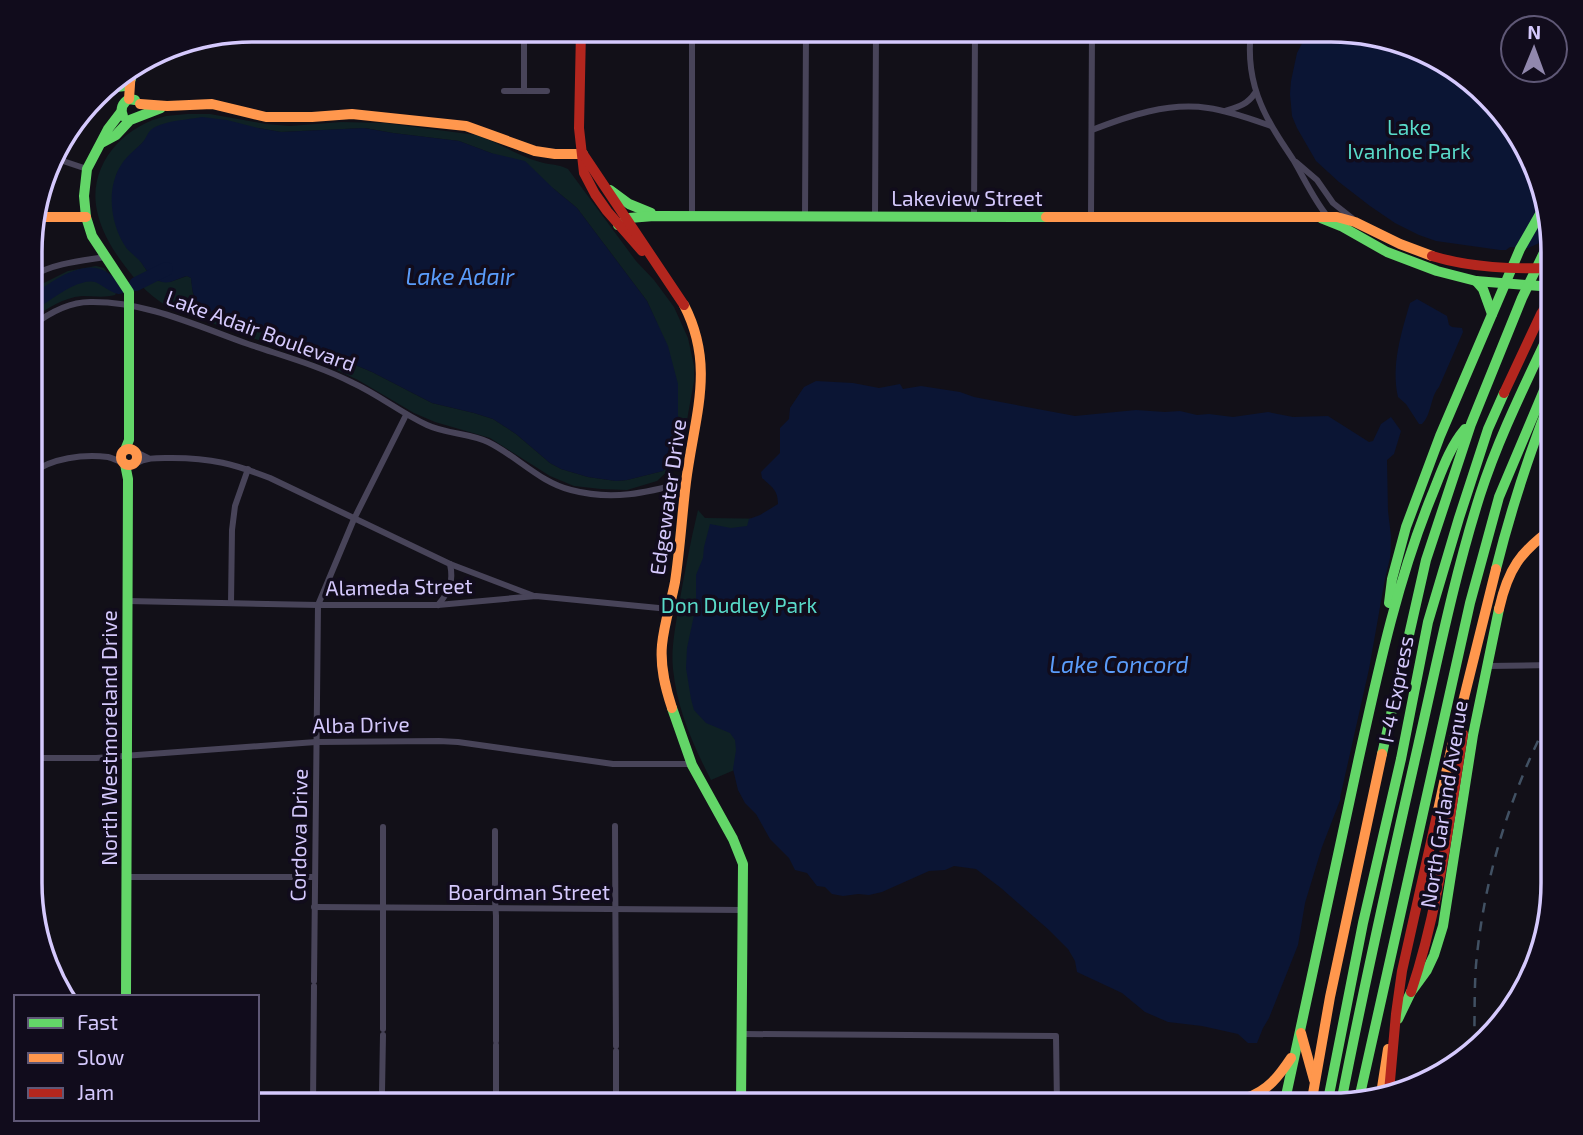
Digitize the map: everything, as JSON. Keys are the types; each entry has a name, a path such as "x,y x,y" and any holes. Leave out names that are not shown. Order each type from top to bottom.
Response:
{"main road":[{"name":"Edgewater Drive","path":"581,42 579,128 586,180 657,266 689,313 702,354 703,387 686,482 678,559 661,650 662,672 690,764 741,856 744,869 741,1093"},
{"path":"131,80 129,103 123,116 135,118 167,106"},
{"path":"129,103 167,106 212,104 266,117 352,114 466,126 548,154 583,154"},
{"path":"102,142 116,135 141,112 129,103"},
{"path":"129,103 108,129 95,152 87,169 84,195 86,217 92,236 129,292 130,449"},
{"name":"Edgewater Drive","path":"583,154 622,222"},
{"path":"599,180 624,202 642,211 665,216"},
{"name":"Lakeview Street","path":"622,222 634,218 665,216 1326,219 1336,216 1364,225 1433,257 1485,267 1541,268"},
{"path":"45,217 86,217"},
{"path":"1383,648 1392,579 1405,530 1440,436 1511,269 1538,218"},
{"name":"Lakeview Street","path":"1326,219 1400,258 1437,271 1476,281 1541,286"},
{"path":"1313,1093 1331,997 1426,560 1471,424 1541,259"},
{"path":"1476,281 1483,289 1492,314"},
{"name":"I-4 Express","path":"1334,1093 1363,923 1398,771 1428,622 1488,429 1541,314"},
{"name":"I-4 Express","path":"1335,1093 1360,1004 1466,542 1502,436 1541,351"},
{"path":"1361,1090 1470,603 1499,497 1541,397"},
{"path":"1286,1093 1383,648 1422,516 1458,436 1471,424"},
{"path":"1390,1084 1399,989 1451,750 1508,520 1541,424"},
{"name":"North Westmoreland Drive","path":"125,995 129,464 121,458 130,449"},
{"name":"North Garland Avenue","path":"1382,1087 1393,1030 1410,992 1427,970 1443,926 1470,753 1502,593 1516,563 1541,538"},
{"path":"1410,992 1424,953 1433,913 1474,661"},
{"path":"1300,1030 1309,1066 1317,1087 1323,1093"},
{"path":"1262,1093 1269,1088 1295,1052"}],"street":[{"path":"524,42 524,91"},
{"path":"692,42 692,216"},
{"path":"805,216 806,42"},
{"path":"875,216 876,42"},
{"path":"974,216 975,42"},
{"path":"1091,216 1092,42"},
{"path":"1251,42 1250,63 1255,93 1271,126 1326,219"},
{"path":"118,91 129,103"},
{"path":"504,91 547,91"},
{"path":"1223,111 1240,107 1255,93"},
{"path":"1092,131 1126,117 1186,107 1223,111 1271,126"},
{"path":"1292,158 1317,180 1333,203 1364,225"},
{"path":"63,161 87,169"},
{"path":"42,270 62,263 105,257"},
{"name":"Lake Adair Boulevard","path":"42,319 62,307 77,303 130,304 146,308 353,383 430,426 490,443 547,481 573,491 602,496 627,495 686,482"},
{"name":"Cordova Drive","path":"313,1093 318,605 354,519 407,415"},
{"path":"110,457 130,449 148,458"},
{"path":"42,465 79,456 110,457 129,464 148,458 210,459 270,478 450,565 536,596"},
{"path":"231,603 232,530 235,506 247,469"},
{"path":"438,605 451,586 450,565"},
{"name":"Alameda Street","path":"128,601 438,605 536,596 669,609"},
{"path":"1487,666 1541,665"},
{"name":"Alba Drive","path":"42,758 127,757 316,742 439,741 613,764 690,764"},
{"path":"615,826 616,1093"},
{"path":"382,1093 383,827"},
{"path":"495,831 496,1093"},
{"path":"126,877 314,877"},
{"name":"Boardman Street","path":"314,907 744,910"},
{"path":"743,1034 1056,1036 1057,1093"}],"green space":[{"path":"184,114 210,114 290,126 341,122 385,123 476,135 532,159 568,169 636,261 674,307 688,338 694,381 676,463 657,481 627,490 574,486 550,476 490,438 414,413 358,380 324,364 160,302 135,279 107,238 95,198 97,181 102,166 122,139 150,121","holes":["258,128 281,132 365,128 459,141 491,153 554,189 577,208 647,301 657,323 674,448 663,471 616,481 561,469 493,419 432,403 372,372 277,332 203,309 193,294 191,278 187,276 170,282 151,277 141,262 116,175 123,163 145,140"]},
{"path":"96,266 104,268 117,286 117,291 115,295 103,297 82,296 68,299 42,312 42,284 68,271"},
{"name":"Don Dudley Park","path":"698,510 705,518 799,519 746,765 711,780 682,712 673,662 678,610"}],"water":[{"name":"Lake Ivanhoe Park","path":"1303,42 1345,42 1372,46 1424,64 1459,85 1489,114 1506,135 1519,159 1534,198 1541,242 1528,248 1510,247 1500,250 1436,241 1395,223 1339,182 1316,161 1292,116 1291,81 1297,53"},
{"name":"Lake Adair","path":"202,117 281,132 364,128 459,141 491,153 525,161 577,208 647,301 668,346 678,384 678,419 674,448 663,471 616,481 561,469 493,419 432,403 372,372 277,332 203,309 195,298 191,278 187,276 168,282 154,278 127,249 117,229 112,194 117,172 152,129 166,123"},
{"path":"1417,299 1447,316 1449,325 1462,328 1463,332 1422,424 1419,424 1398,397 1396,385 1398,350 1410,303"},
{"name":"Lake Concord","path":"816,381 879,388 900,384 903,389 921,386 1075,416 1136,410 1180,411 1233,417 1268,412 1293,417 1328,416 1369,442 1373,441 1381,424 1391,417 1401,431 1394,454 1387,460 1391,536 1389,626 1344,790 1322,847 1305,903 1298,945 1257,1043 1248,1043 1238,1034 1168,1022 1145,1012 1122,993 1077,972 1075,961 1068,949 976,869 954,866 945,870 929,871 869,895 832,894 825,887 817,886 807,873 795,870 789,858 770,839 756,814 745,803 738,790 733,769 735,740 730,733 706,723 694,710 691,699 686,668 687,648 696,606 696,575 703,558 710,524 731,528 747,526 749,519 778,504 776,492 762,478 761,472 780,453 780,428 789,419 790,408 804,387"}],"pier":[{"path":"1394,541 1393,626 1344,799 1340,798"}],"waterway":[{"path":"136,284 166,269"},
{"path":"42,297 82,275 99,276 119,287"}],"railway":[{"path":"1474,1036 1476,965 1493,866 1512,803 1541,735"}],"traffic: fast":[{"path":"124,86 128,83"},
{"path":"123,116 123,104 129,99 135,100"},
{"path":"103,142 116,135 130,120 161,108"},
{"path":"121,112 108,129 87,169 84,196 86,217 92,236 129,292 129,440 125,450"},
{"path":"610,190 629,204 651,213"},
{"path":"618,225 629,218 654,216 1046,217"},
{"path":"1321,218 1387,252 1437,271 1476,281 1541,286"},
{"path":"1389,603 1392,579 1406,527 1440,436 1520,249 1538,218"},
{"path":"1382,754 1426,560 1471,424 1522,298 1541,259"},
{"path":"1476,281 1483,289 1492,314"},
{"path":"1343,1092 1388,880 1462,557 1496,451 1541,351"},
{"path":"1329,1093 1428,622 1488,429 1504,393"},
{"path":"1361,1090 1470,603 1499,497 1541,397"},
{"path":"1496,569 1541,424"},
{"path":"1287,1093 1389,627 1408,560 1432,495 1450,452 1465,429"},
{"path":"125,464 128,479 126,995"},
{"path":"1398,1019 1411,992 1427,970 1443,926 1473,735 1499,609"},
{"path":"672,708 692,765 733,839 743,864 741,1093"}],"traffic: slow":[{"path":"129,99 130,81"},
{"path":"140,104 212,104 266,117 352,114 466,126 535,151 583,154"},
{"path":"45,217 86,217"},
{"path":"1046,217 1337,217 1355,222 1432,256"},
{"path":"672,708 664,677 662,645 675,582 701,371 694,328 684,305"},
{"path":"129,449 135,451 137,457 135,463 129,465 123,463 121,457 123,451 129,449"},
{"path":"1499,609 1511,572 1541,538"},
{"path":"1437,815 1496,569"},
{"path":"1313,1093 1330,997 1382,754"},
{"path":"1301,1033 1314,1080"},
{"path":"1382,1087 1388,1049"},
{"path":"1257,1093 1272,1082 1291,1058"}],"traffic: jam":[{"path":"581,42 579,128 584,173 607,211 642,251"},
{"path":"583,154 684,305"},
{"path":"1432,256 1492,267 1541,268"},
{"path":"1504,393 1541,314"},
{"path":"1411,992 1436,897 1463,734"},
{"path":"1390,1084 1402,971 1437,815"}]}
